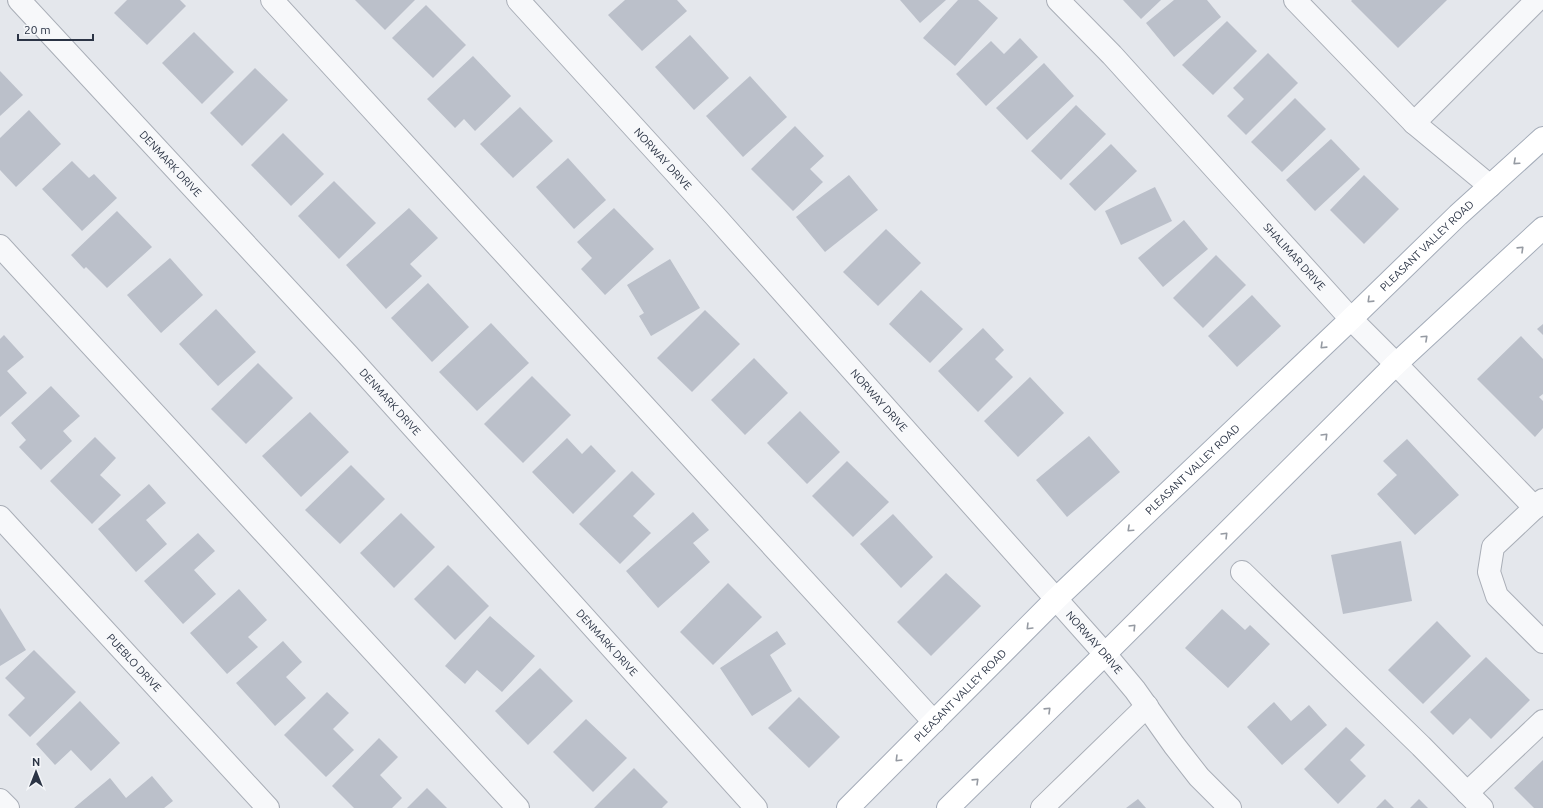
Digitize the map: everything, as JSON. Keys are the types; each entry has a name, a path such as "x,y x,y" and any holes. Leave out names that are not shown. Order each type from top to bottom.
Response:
{"main road":[{"name":"PLEASANT VALLEY ROAD","path":"848,808 1056,599 1351,319 1458,215 1543,138"},
{"path":"948,808 1396,364 1543,228"}],"street":[{"name":"DENMARK DRIVE","path":"18,0 348,355 756,808"},
{"path":"272,0 934,722"},
{"name":"NORWAY DRIVE","path":"518,0 709,210 1105,654 1147,706 1174,745 1200,777 1230,808"},
{"name":"SHALIMAR DRIVE","path":"1058,0 1112,55 1351,319 1539,504"},
{"path":"1295,0 1414,123 1490,186"},
{"path":"1414,123 1537,0"},
{"path":"0,246 518,808"},
{"path":"1539,504 1493,547 1489,572 1497,596 1543,642"},
{"name":"PUEBLO DRIVE","path":"0,517 268,808"},
{"path":"1242,572 1415,740 1474,801 1543,721"},
{"path":"1042,808 1147,706"},
{"path":"0,800 8,808"}],"building":[{"path":"127,0 180,0 186,6 147,45 114,13"},
{"path":"355,0 415,0 385,30"},
{"path":"625,0 677,0 687,11 642,51 608,15"},
{"path":"900,0 946,0 920,23"},
{"path":"958,0 978,0 998,18 955,66 923,38"},
{"path":"1123,0 1161,0 1141,19"},
{"path":"1174,0 1207,0 1221,17 1174,57 1146,23"},
{"path":"1447,0 1398,48 1351,1"},
{"path":"426,5 466,45 433,78 392,38"},
{"path":"1227,21 1257,51 1213,95 1182,65"},
{"path":"194,32 234,72 202,104 162,63"},
{"path":"690,35 729,78 694,110 655,67"},
{"path":"1020,38 1038,57 986,106 956,74 991,41 1004,54"},
{"path":"1268,53 1298,83 1246,135 1227,116 1244,99 1233,88"},
{"path":"473,56 511,96 475,131 464,119 455,128 427,99"},
{"path":"1044,63 1074,96 1027,140 996,108"},
{"path":"255,68 288,100 242,146 210,113"},
{"path":"0,71 23,95 0,116"},
{"path":"750,76 787,117 743,157 706,116"},
{"path":"1295,98 1326,129 1282,172 1251,142"},
{"path":"1076,105 1106,134 1061,180 1031,151"},
{"path":"520,107 553,141 513,178 480,144"},
{"path":"29,110 61,144 16,187 0,170 0,138"},
{"path":"795,126 824,156 810,169 823,182 793,211 751,169"},
{"path":"283,133 324,174 291,206 251,165"},
{"path":"1331,139 1360,169 1315,211 1286,180"},
{"path":"1111,144 1137,171 1095,211 1069,184"},
{"path":"568,158 606,200 574,229 536,187"},
{"path":"72,161 89,178 94,174 117,198 82,231 42,189"},
{"path":"849,175 878,210 825,252 796,217"},
{"path":"1364,175 1399,209 1364,244 1330,210"},
{"path":"334,181 376,223 339,259 298,216"},
{"path":"1155,187 1172,221 1121,245 1105,211"},
{"path":"409,208 438,238 410,264 422,276 386,309 346,265"},
{"path":"614,208 654,249 605,295 581,269 592,258 577,242"},
{"path":"117,211 152,247 107,288 86,267 84,269 71,255"},
{"path":"1184,220 1208,249 1163,287 1138,258"},
{"path":"886,229 921,263 878,306 843,272"},
{"path":"1216,255 1246,285 1203,328 1173,298"},
{"path":"170,258 203,295 161,333 127,295"},
{"path":"670,259 700,308 651,336 639,316 644,313 627,285"},
{"path":"428,283 469,327 432,362 391,318"},
{"path":"921,290 963,329 930,363 889,324"},
{"path":"1252,295 1281,326 1237,367 1208,336"},
{"path":"216,309 256,352 218,386 179,344"},
{"path":"705,310 740,344 692,392 657,358"},
{"path":"491,323 529,363 477,411 439,372"},
{"path":"1543,324 1543,335 1537,329"},
{"path":"983,328 1004,350 995,359 1013,377 978,412 938,371"},
{"path":"4,335 24,357 7,371 27,393 0,417 0,339"},
{"path":"1521,336 1543,359 1543,394 1539,397 1543,401 1543,428 1535,437 1477,379"},
{"path":"754,358 788,393 745,435 711,400"},
{"path":"258,363 293,398 246,444 211,409"},
{"path":"532,376 571,415 523,463 484,424"},
{"path":"1030,377 1064,413 1018,457 984,421"},
{"path":"51,386 80,416 63,431 72,441 41,470 19,447 26,440 11,423"},
{"path":"800,411 840,452 807,484 767,443"},
{"path":"310,412 349,452 301,497 262,456"},
{"path":"1089,436 1120,472 1067,517 1036,480"},
{"path":"95,437 116,458 100,475 121,495 92,524 50,481"},
{"path":"567,438 582,454 591,445 616,471 573,514 532,472"},
{"path":"1407,439 1459,495 1415,535 1377,494 1397,475 1383,461"},
{"path":"847,461 889,502 853,537 812,496"},
{"path":"351,465 385,499 340,544 305,510"},
{"path":"632,471 655,494 633,516 651,533 620,564 579,524"},
{"path":"149,484 166,503 146,520 167,544 136,572 98,529"},
{"path":"693,512 709,530 693,543 710,562 658,608 626,571"},
{"path":"401,513 435,547 394,588 360,553"},
{"path":"893,514 933,557 901,588 860,544"},
{"path":"198,533 215,551 194,570 216,594 183,624 144,581"},
{"path":"1401,541 1412,601 1343,614 1331,555"},
{"path":"448,565 489,606 455,640 414,599"},
{"path":"946,573 981,606 931,656 897,622"},
{"path":"728,583 762,617 713,665 680,632"},
{"path":"239,589 267,620 248,637 258,647 227,674 190,633"},
{"path":"0,608 26,650 0,666"},
{"path":"1222,609 1245,630 1250,625 1270,644 1228,688 1185,648"},
{"path":"490,616 535,656 502,692 477,670 465,684 445,666"},
{"path":"1437,621 1471,656 1423,704 1388,670"},
{"path":"777,631 786,644 770,655 792,691 752,716 720,668"},
{"path":"283,641 302,662 286,677 306,698 275,726 236,683"},
{"path":"34,650 76,692 30,737 8,715 25,698 5,678"},
{"path":"1486,657 1530,700 1491,739 1470,718 1453,735 1430,712"},
{"path":"540,668 573,701 528,745 495,711"},
{"path":"327,692 349,713 333,729 354,750 326,777 284,735"},
{"path":"799,697 840,737 809,768 768,728"},
{"path":"80,701 120,743 91,771 71,750 55,765 36,744"},
{"path":"1274,702 1291,721 1309,705 1327,725 1282,765 1247,727"},
{"path":"586,719 627,758 593,792 553,752"},
{"path":"1346,727 1365,745 1350,760 1366,776 1338,804 1304,769"},
{"path":"379,738 398,757 380,775 402,798 392,808 354,808 332,786"},
{"path":"1543,760 1543,808 1534,808 1514,788"},
{"path":"634,768 668,802 662,808 594,808"},
{"path":"152,776 173,801 164,808 74,808 110,778 126,798"},
{"path":"427,788 447,808 407,808"},
{"path":"1138,799 1146,808 1126,808"},
{"path":"1385,799 1394,808 1376,808"},
{"path":"1419,799 1428,808 1410,808"}]}
